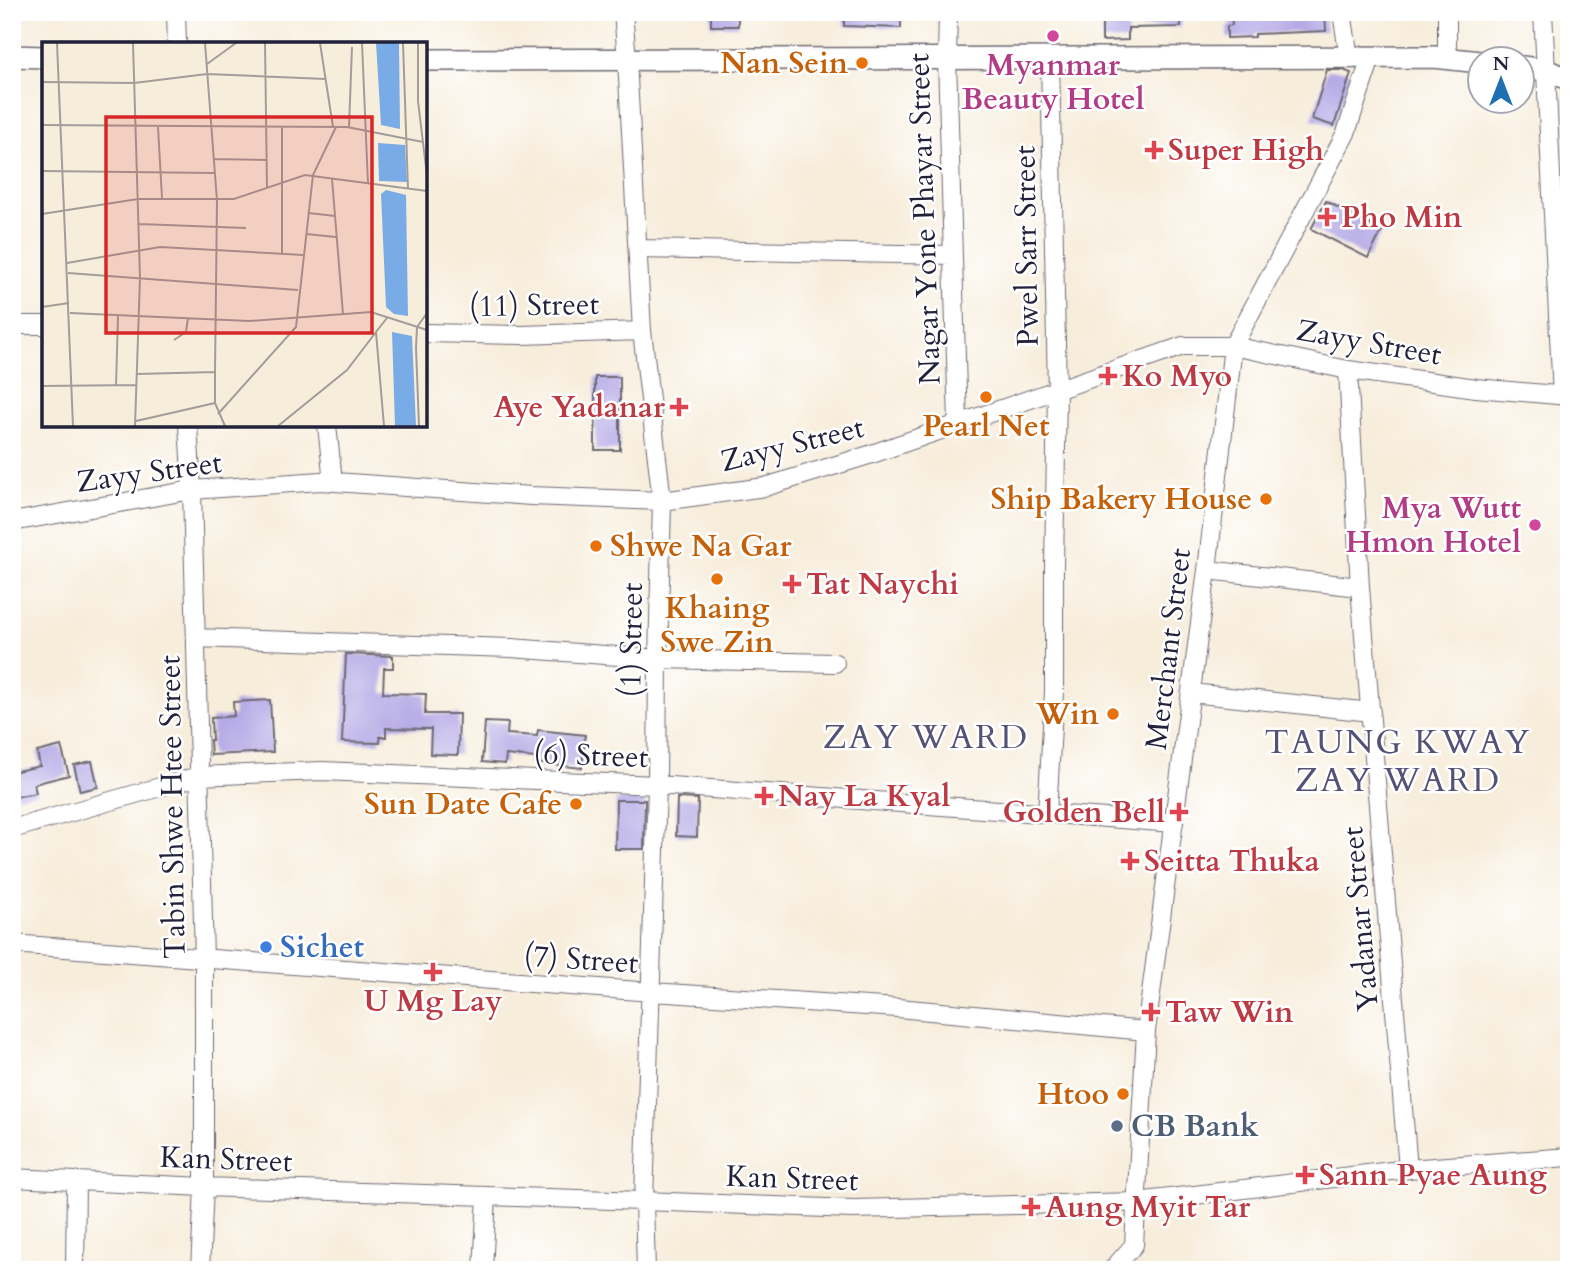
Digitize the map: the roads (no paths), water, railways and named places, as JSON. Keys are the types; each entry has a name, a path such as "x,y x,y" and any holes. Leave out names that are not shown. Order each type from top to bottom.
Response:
{"street":[{"path":"176,12 177,42"},
{"name":"(1) Street","path":"623,12 642,331 662,501 652,992 644,1201 646,1270"},
{"name":"Nagar Yone Phayar Street","path":"948,12 947,59 958,424"},
{"path":"1342,12 1349,58"},
{"path":"1447,12 1447,59"},
{"path":"1543,12 1565,396"},
{"path":"12,56 42,57"},
{"path":"427,60 1434,57 1466,61"},
{"name":"Merchant Street","path":"1112,1270 1134,1245 1146,1031 1207,570 1233,346 1346,133 1371,58"},
{"name":"Pwel Sarr Street","path":"1047,814 1054,691 1057,390 1050,59"},
{"path":"1536,69 1569,79"},
{"path":"638,249 953,255"},
{"path":"12,325 42,325"},
{"name":"(11) Street","path":"427,332 522,335 642,331"},
{"name":"Zayy Street","path":"12,522 192,490 321,481 531,496 662,501 765,486 869,455 1183,346 1233,346 1348,370 1476,388 1565,396"},
{"name":"Yadanar Street","path":"1348,370 1360,587 1408,1169"},
{"name":"Tabin Shwe Htee Street","path":"188,427 204,960 204,1187 201,1270"},
{"path":"327,427 332,482"},
{"path":"1207,570 1360,587"},
{"path":"196,638 511,648 658,659 835,663"},
{"path":"1191,693 1371,712"},
{"name":"(6) Street","path":"12,829 199,776 322,771 657,785 1174,822"},
{"name":"(7) Street","path":"12,944 204,960 898,1008 1146,1031"},
{"name":"Kan Street","path":"12,1178 853,1209 1137,1202 1408,1169 1569,1157"},
{"path":"75,1270 76,1181"},
{"path":"483,1270 487,1196"}],"railway":[{"path":"1556,1270 1569,1246"}],"place":[{"name":"Myanmar Beauty Hotel","path":"1053,36"},
{"name":"Nan Sein","path":"862,63"},
{"name":"Super High","path":"1154,150"},
{"name":"Pho Min","path":"1327,217"},
{"name":"Ko Myo","path":"1108,376"},
{"name":"Pearl Net","path":"986,397"},
{"name":"Aye Yadanar","path":"679,407"},
{"name":"Ship Bakery House","path":"1266,499"},
{"name":"Mya Wutt Hmon Hotel","path":"1535,525"},
{"name":"Shwe Na Gar","path":"596,546"},
{"name":"Khaing Swe Zin","path":"717,579"},
{"name":"Tat Naychi","path":"792,584"},
{"name":"Win","path":"1113,714"},
{"name":"Nay La Kyal","path":"764,796"},
{"name":"Sun Date Cafe","path":"576,804"},
{"name":"Golden Bell","path":"1179,812"},
{"name":"Seitta Thuka","path":"1130,861"},
{"name":"Sichet","path":"266,947"},
{"name":"U Mg Lay","path":"433,972"},
{"name":"Taw Win","path":"1151,1012"},
{"name":"Htoo","path":"1123,1094"},
{"name":"CB Bank","path":"1117,1126"},
{"name":"Sann Pyae Aung","path":"1305,1175"},
{"name":"Aung Myit Tar","path":"1031,1207"}],"district":[{"name":"ZAY WARD","path":"926,736"},
{"name":"TAUNG KWAY ZAY WARD","path":"1398,760"}]}
